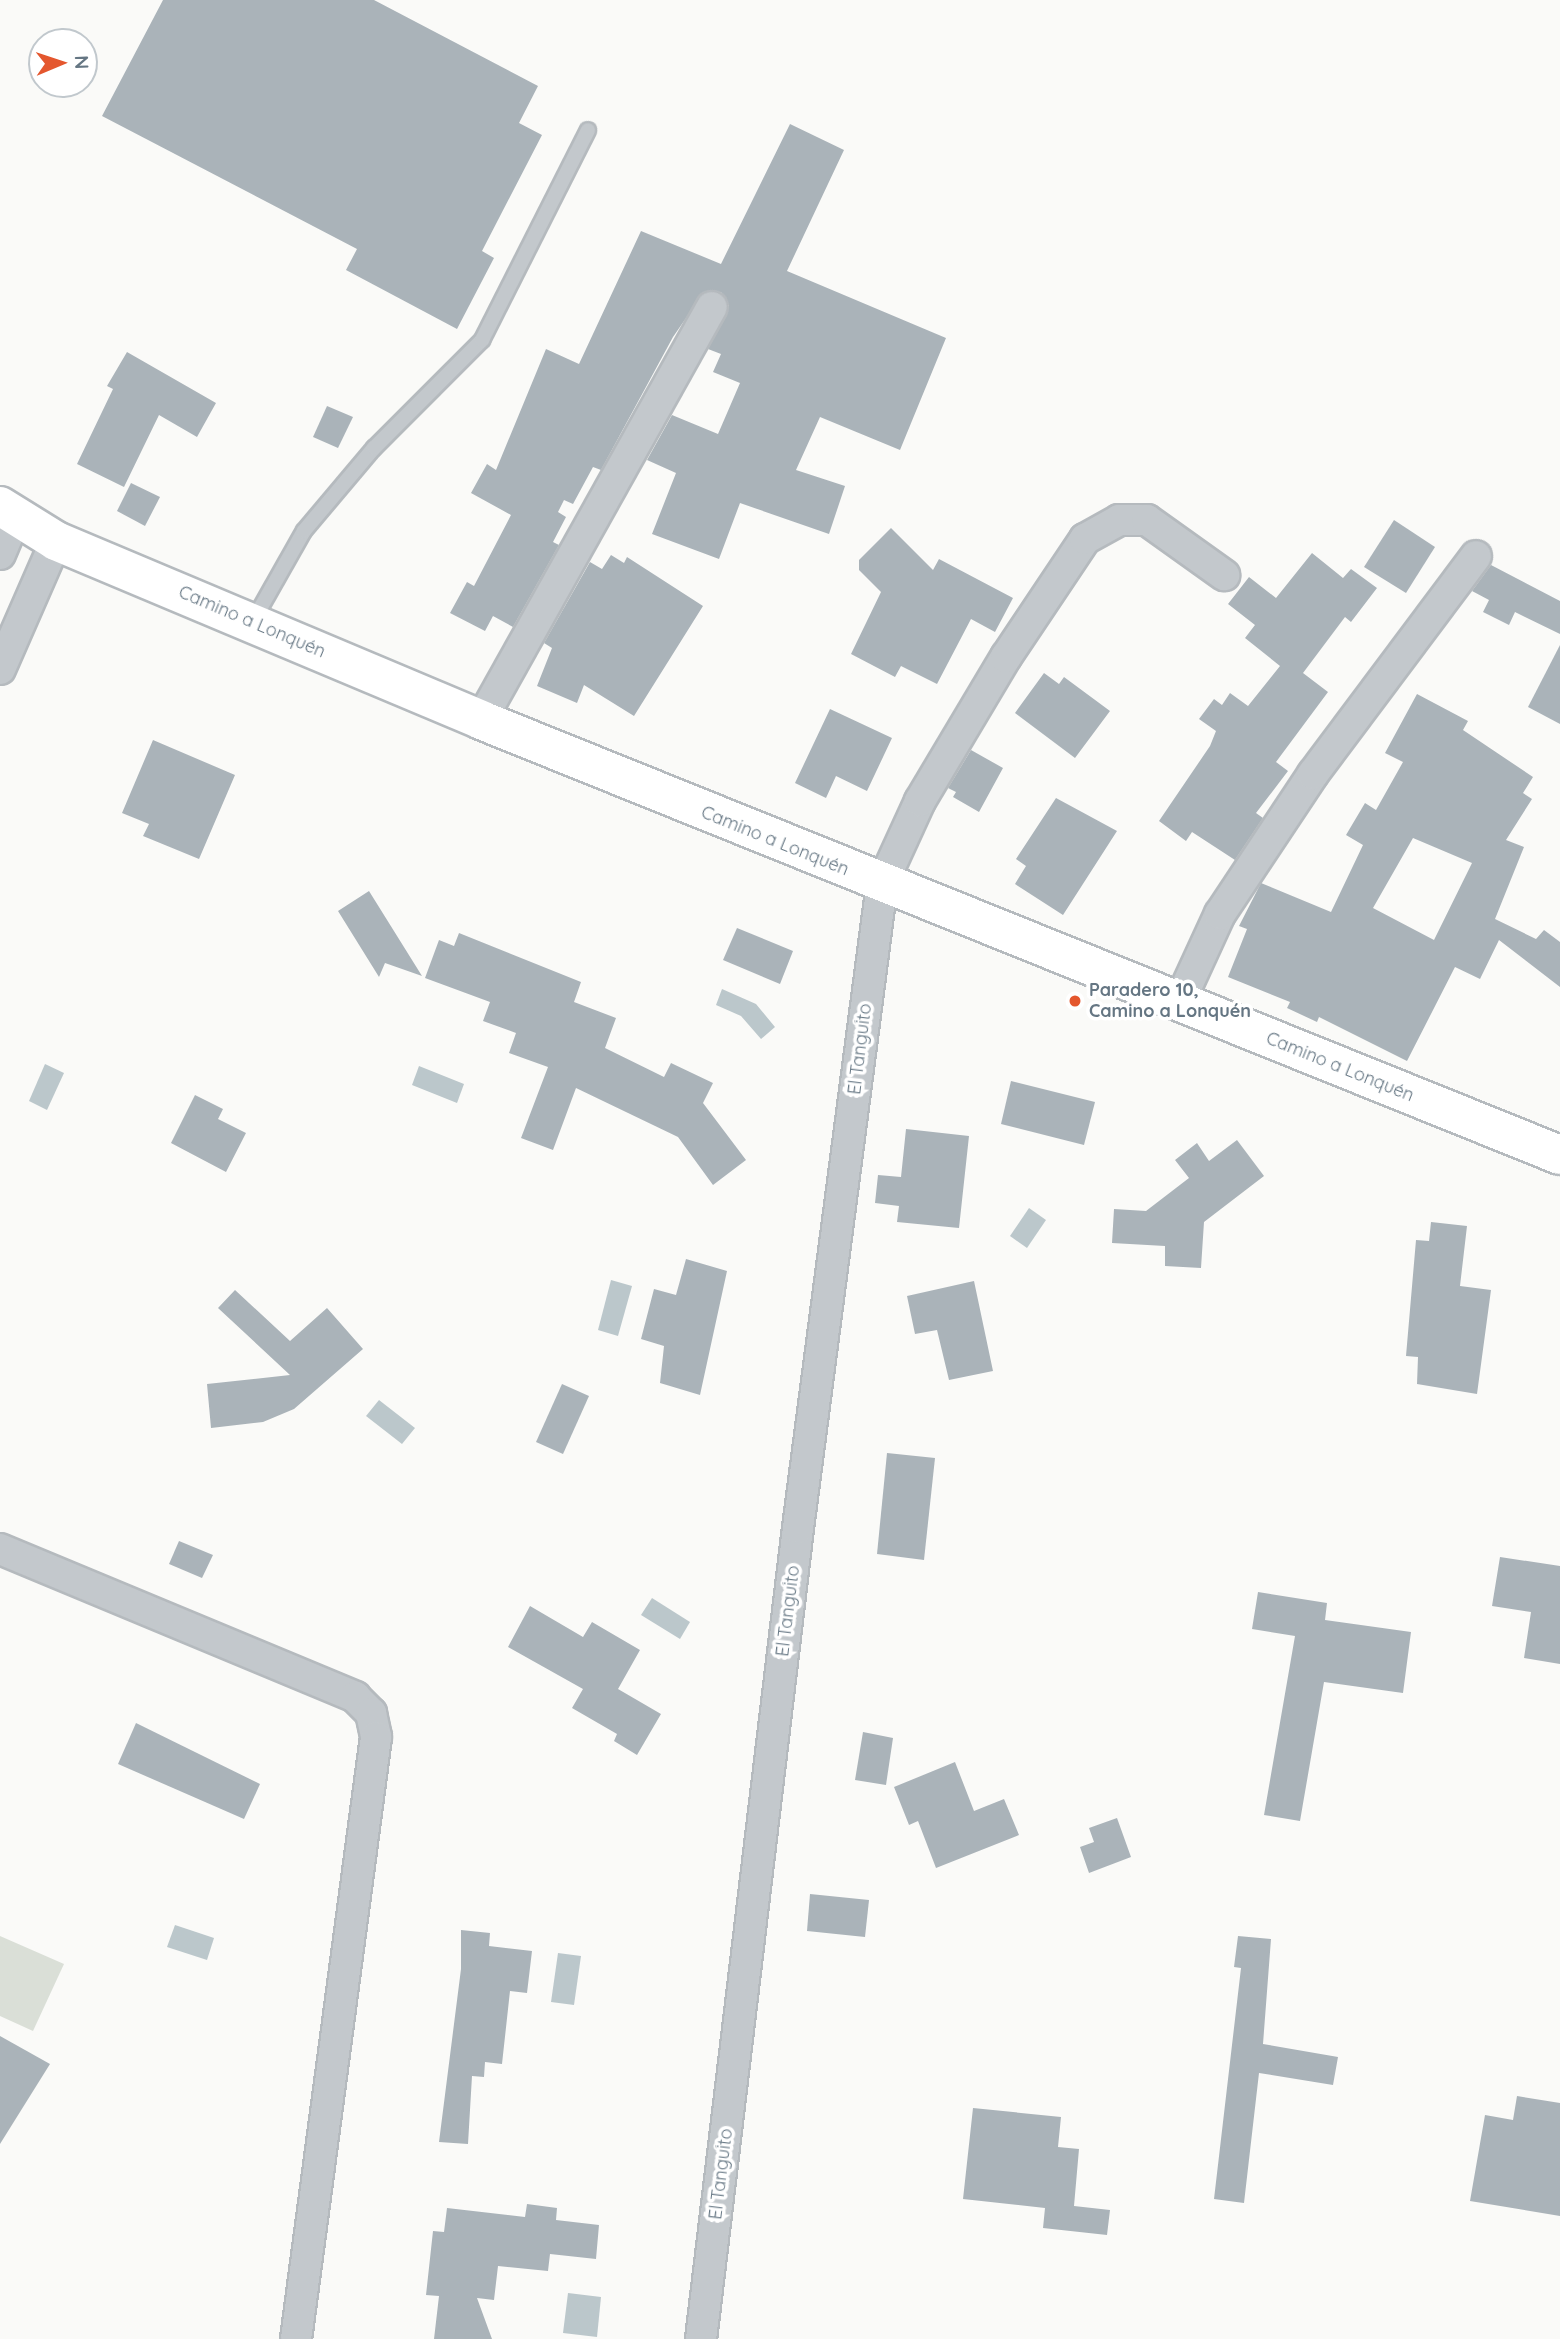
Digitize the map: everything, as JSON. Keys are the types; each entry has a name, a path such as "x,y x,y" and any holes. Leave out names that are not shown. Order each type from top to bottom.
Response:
{"main road":[{"name":"Camino a Lonquén","path":"8,511 56,541 481,720 882,884 1560,1155"}],"street":[{"path":"481,720 712,307"},
{"path":"0,554 8,511"},
{"name":"El Tanguito","path":"701,2339 798,1528 882,884 920,801 1006,657 1085,539 1119,520 1147,520 1224,575"},
{"path":"0,669 56,541"},
{"path":"1179,1003 1220,914 1313,774 1476,556"},
{"path":"0,1549 355,1697 372,1713 376,1737 296,2339"}],"lane":[{"path":"252,622 304,531 374,448 482,340 588,130"}],"shaded area":[{"path":"722,989 756,1004 775,1027 761,1039 741,1016 716,1005"},
{"path":"45,1064 64,1073 47,1110 29,1101"},
{"path":"419,1066 464,1084 457,1103 412,1085"},
{"path":"1029,1208 1046,1220 1027,1248 1010,1236"},
{"path":"611,1280 632,1286 618,1336 598,1330"},
{"path":"379,1400 415,1428 402,1444 366,1416"},
{"path":"652,1598 690,1622 680,1639 641,1615"},
{"path":"175,1925 214,1938 207,1960 167,1947"},
{"path":"0,1936 64,1964 33,2031 0,2016"},
{"path":"558,1953 581,1956 574,2005 551,2002"},
{"path":"568,2293 601,2297 597,2337 563,2333"}],"building":[{"path":"163,0 374,0 538,86 519,123 542,135 482,251 494,258 457,329 346,270 357,249 102,116"},
{"path":"790,124 844,150 787,271 946,338 900,450 820,417 796,470 845,486 829,534 740,503 719,559 652,534 676,473 647,460 672,415 718,434 740,383 713,372 721,354 708,349 729,306 721,292 704,292 673,337 601,470 593,467 573,504 564,500 558,512 566,517 553,542 559,545 513,627 493,616 485,631 450,613 467,582 474,586 511,515 471,493 487,464 496,470 546,349 579,364 641,231 721,264"},
{"path":"127,352 216,403 197,437 159,415 124,487 77,464 113,389 107,386"},
{"path":"327,406 353,417 338,448 313,437"},
{"path":"131,483 160,497 145,526 117,511"},
{"path":"1394,520 1435,547 1406,593 1364,567"},
{"path":"891,528 933,570 939,559 1013,598 995,632 971,619 937,684 901,666 895,677 851,654 881,592 859,570 859,560"},
{"path":"1312,553 1343,578 1351,569 1377,588 1351,622 1345,617 1303,673 1328,692 1276,762 1288,771 1256,813 1263,818 1235,860 1192,832 1186,841 1159,821 1210,746 1216,731 1199,719 1214,699 1222,705 1230,693 1248,706 1280,666 1245,638 1255,625 1228,604 1249,577 1276,598"},
{"path":"611,555 624,563 627,557 703,606 634,716 584,685 577,703 537,686 552,648 544,643 590,562 602,569"},
{"path":"1491,565 1560,601 1560,634 1515,612 1509,625 1483,612 1489,600 1472,591"},
{"path":"1560,645 1560,724 1528,707"},
{"path":"1044,673 1059,684 1064,677 1110,711 1075,758 1015,713"},
{"path":"1417,694 1468,721 1463,730 1533,777 1523,793 1532,799 1506,840 1524,847 1495,919 1536,939 1544,930 1560,942 1560,987 1499,940 1480,979 1455,967 1407,1061 1319,1017 1317,1022 1287,1008 1290,1002 1228,977 1247,929 1239,926 1261,883 1331,912 1363,845 1346,835 1365,803 1376,810 1403,762 1385,753","holes":["1413,838 1472,863 1434,940 1373,908"]},
{"path":"830,709 892,738 867,791 836,776 826,798 795,783"},
{"path":"153,740 235,775 199,859 143,836 149,824 122,813"},
{"path":"971,750 1003,768 979,812 953,797 956,792 948,788"},
{"path":"1056,798 1117,831 1063,915 1015,884 1026,866 1016,859"},
{"path":"369,891 422,976 385,963 379,977 338,911"},
{"path":"737,928 793,951 780,984 723,960"},
{"path":"459,933 581,982 574,1002 616,1018 605,1048 664,1077 671,1063 713,1083 703,1103 746,1160 713,1185 678,1137 576,1088 553,1150 521,1138 548,1067 509,1053 516,1033 483,1021 490,1002 425,978 439,940 454,946"},
{"path":"1011,1081 1095,1102 1084,1145 1001,1124"},
{"path":"195,1095 223,1109 218,1119 246,1133 226,1172 171,1143"},
{"path":"906,1129 969,1136 959,1228 897,1222 899,1206 875,1203 878,1175 901,1177"},
{"path":"1237,1140 1264,1176 1204,1222 1201,1268 1165,1266 1165,1246 1112,1243 1114,1209 1146,1211 1189,1178 1175,1160 1197,1143 1209,1161"},
{"path":"1431,1222 1467,1226 1460,1286 1491,1290 1477,1394 1417,1384 1418,1357 1406,1356 1416,1240 1429,1241"},
{"path":"686,1259 727,1271 700,1395 660,1383 664,1346 641,1339 654,1289 676,1295"},
{"path":"974,1281 993,1371 949,1380 937,1330 915,1334 907,1296"},
{"path":"235,1290 290,1341 327,1308 363,1349 294,1409 263,1422 211,1428 207,1384 290,1375 218,1308"},
{"path":"562,1384 589,1396 563,1454 536,1442"},
{"path":"887,1453 935,1458 924,1560 877,1554"},
{"path":"179,1541 213,1555 202,1578 169,1564"},
{"path":"1500,1557 1560,1566 1560,1664 1524,1658 1531,1612 1492,1606"},
{"path":"1258,1592 1327,1603 1325,1620 1411,1632 1403,1693 1324,1682 1300,1821 1264,1815 1295,1636 1252,1629"},
{"path":"530,1606 583,1637 592,1622 640,1650 618,1689 661,1714 637,1755 614,1741 617,1734 572,1708 583,1689 508,1647"},
{"path":"136,1723 260,1784 244,1819 118,1764"},
{"path":"863,1732 893,1738 886,1785 855,1780"},
{"path":"955,1762 974,1811 1004,1799 1019,1835 936,1868 918,1821 909,1825 894,1787"},
{"path":"1117,1818 1131,1857 1089,1873 1080,1847 1094,1842 1089,1828"},
{"path":"810,1894 869,1900 865,1937 807,1931"},
{"path":"461,1930 490,1933 489,1946 532,1951 527,1993 510,1991 502,2064 485,2062 484,2077 472,2076 468,2144 439,2142 461,1969"},
{"path":"1238,1936 1271,1939 1263,2044 1338,2057 1333,2085 1259,2073 1244,2203 1214,2199 1241,1968 1234,1967"},
{"path":"0,2036 50,2064 0,2144"},
{"path":"1517,2096 1560,2103 1560,2216 1470,2201 1485,2115 1513,2120"},
{"path":"973,2108 1061,2117 1058,2147 1079,2149 1074,2206 1110,2210 1107,2235 1043,2228 1045,2208 963,2199"},
{"path":"527,2204 557,2208 556,2220 599,2225 596,2259 550,2254 548,2271 498,2266 494,2300 477,2298 492,2339 434,2339 439,2296 426,2295 433,2231 444,2232 447,2208 525,2217"}],"place":[{"name":"Paradero 10, Camino a Lonquén","path":"1075,1001"}]}
